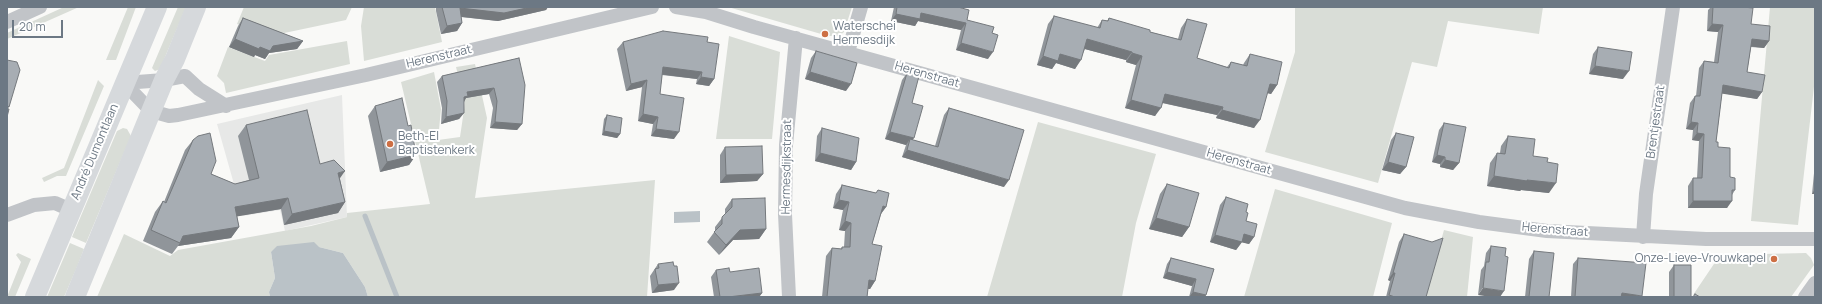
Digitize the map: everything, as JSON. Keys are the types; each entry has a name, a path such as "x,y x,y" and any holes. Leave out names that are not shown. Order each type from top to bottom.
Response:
{"main road":[{"name":"André Dumontlaan","path":"35,297 157,7"},
{"path":"75,297 151,111 175,59 196,7"}],"street":[{"path":"7,22 40,7"},
{"name":"Herenstraat","path":"151,111 173,116 226,106 652,7"},
{"name":"Herenstraat","path":"676,7 706,12 1405,208 1479,222 1547,231 1643,237 1815,238"},
{"path":"848,52 861,7"},
{"name":"Brentjestraat","path":"1643,237 1646,194 1673,7"},
{"name":"Hermesdijkstraat","path":"790,297 785,214 786,145 796,38"},
{"path":"124,83 164,80 185,76 199,89 226,106"},
{"path":"124,83 151,111"},
{"path":"7,215 34,205 55,203 71,210"},
{"path":"1805,297 1815,283"}],"shaded area":[{"path":"64,7 79,7 7,39 7,33"},
{"path":"128,7 136,7 116,60 106,60"},
{"path":"178,7 186,7 160,69 155,71 152,68"},
{"path":"244,7 352,7 346,20 270,36 237,24"},
{"path":"364,7 435,7 442,42 364,61 361,26"},
{"path":"728,7 852,7 844,32 839,36 828,36"},
{"path":"1295,7 1543,7 1539,34 1448,21 1437,67 1412,62 1378,183 1265,152 1295,52"},
{"path":"1770,7 1815,7 1815,78 1798,225 1751,221"},
{"path":"729,36 780,52 772,139 716,139"},
{"path":"347,41 350,64 226,93 224,83 217,76 228,47 265,61 269,55"},
{"path":"475,64 487,118 475,198 655,180 647,297 368,297 365,287 343,253 319,247 271,252 275,278 269,292 270,297 97,297 124,234 170,256 178,250 311,226 347,217 347,213 430,204 401,82 434,72 441,109 438,140 460,137 465,103 456,67"},
{"path":"98,80 104,86 66,176 57,176 44,182 42,178 64,168"},
{"path":"342,95 347,217 285,231 280,210 243,216 217,124"},
{"path":"1038,122 1156,154 1136,223 1122,297 987,297"},
{"path":"123,128 127,129 131,136 86,243 72,237 117,131"},
{"path":"1275,189 1392,223 1373,297 1244,297"},
{"path":"700,211 700,222 674,223 674,212"},
{"path":"1444,230 1473,237 1467,297 1425,297"},
{"path":"314,242 319,247 343,253 365,287 368,297 270,297 269,292 275,278 271,252 277,246"},
{"path":"70,243 84,249 77,267 64,297 47,297"},
{"path":"18,253 31,259 15,297 7,297 21,262 16,255"},
{"path":"1806,253 1811,258 1814,265 1791,297 1697,297 1693,295 1720,255"}],"building":[{"path":"442,7 531,7 504,13 460,8 462,23 447,26"},
{"path":"897,7 958,7 969,10 967,20 994,27 992,33 998,35 993,52 961,43 966,23 921,13 920,19 896,14"},
{"path":"1713,7 1753,8 1751,24 1770,26 1769,41 1752,39 1747,72 1765,75 1762,92 1723,85 1716,142 1718,142 1718,147 1730,148 1730,177 1735,178 1735,190 1732,190 1732,201 1693,201 1693,178 1702,178 1704,134 1697,133 1698,123 1691,122 1695,96 1700,96 1704,61 1718,63 1723,25 1712,24"},
{"path":"1054,16 1100,28 1102,20 1108,21 1109,18 1150,30 1150,32 1181,40 1187,19 1207,24 1197,58 1229,68 1231,62 1247,66 1250,54 1282,62 1277,85 1270,84 1260,120 1222,110 1223,107 1165,94 1161,108 1131,100 1142,56 1087,39 1081,60 1060,54 1058,61 1043,56"},
{"path":"243,18 303,41 273,46 270,51 260,47 259,49 235,39"},
{"path":"663,31 708,37 707,42 719,44 714,79 701,77 702,72 663,67 660,94 684,98 679,132 656,129 658,117 643,114 647,80 631,84 623,42"},
{"path":"1598,47 1632,52 1629,71 1595,66"},
{"path":"816,51 857,63 851,84 810,72"},
{"path":"519,58 525,85 522,124 495,122 497,101 494,88 467,92 468,96 464,97 464,113 446,117 447,101 442,76"},
{"path":"7,60 17,62 20,70 9,107 7,105"},
{"path":"907,73 919,76 912,103 923,106 914,138 890,132"},
{"path":"402,98 408,126 411,125 416,155 387,162 375,106"},
{"path":"949,108 1024,130 1009,180 907,150 910,139 938,147"},
{"path":"307,110 320,164 334,160 345,171 338,173 345,202 292,214 288,198 235,207 239,227 183,236 180,243 151,230 163,201 166,203 193,140 198,136 210,133 216,161 211,174 235,184 259,178 246,125"},
{"path":"607,115 622,118 620,134 604,131"},
{"path":"1444,123 1466,127 1459,163 1445,160 1445,157 1437,155"},
{"path":"822,128 859,138 856,162 820,153"},
{"path":"1396,133 1414,137 1406,167 1388,162"},
{"path":"1508,136 1535,139 1533,156 1548,158 1547,162 1558,164 1556,183 1527,181 1494,176 1497,153 1505,154"},
{"path":"762,146 763,174 726,175 725,147"},
{"path":"1167,184 1199,193 1189,227 1156,218"},
{"path":"842,185 876,193 878,190 889,193 886,207 883,206 872,244 882,246 875,281 869,280 867,297 827,297 832,248 842,249 842,247 850,247 851,223 845,221 849,202 839,200"},
{"path":"1226,197 1248,204 1246,221 1257,224 1254,237 1244,234 1242,242 1215,235"},
{"path":"765,198 766,229 740,230 726,245 714,232 722,224 722,217 732,207 732,199"},
{"path":"1404,234 1432,242 1443,238 1426,297 1395,297 1389,295 1395,273 1393,273"},
{"path":"1491,246 1506,248 1505,256 1508,257 1504,291 1483,288 1486,262 1489,262"},
{"path":"1534,251 1554,253 1549,297 1529,297"},
{"path":"1171,258 1214,269 1206,295 1193,292 1196,279 1167,272"},
{"path":"1578,258 1646,263 1642,296 1622,293 1621,297 1575,297"},
{"path":"673,262 674,266 677,266 679,283 658,285 655,269 659,268 658,264"},
{"path":"1674,265 1691,265 1691,297 1674,297"},
{"path":"729,268 730,272 759,268 762,293 720,297 716,270"},
{"path":"1695,294 1700,297 1693,297"}],"waterway":[{"path":"365,216 397,297"}],"place":[{"name":"Waterschei Hermesdijk","path":"825,34"},
{"name":"Beth-El Baptistenkerk","path":"390,144"},
{"name":"Onze-Lieve-Vrouwkapel","path":"1774,259"}]}
